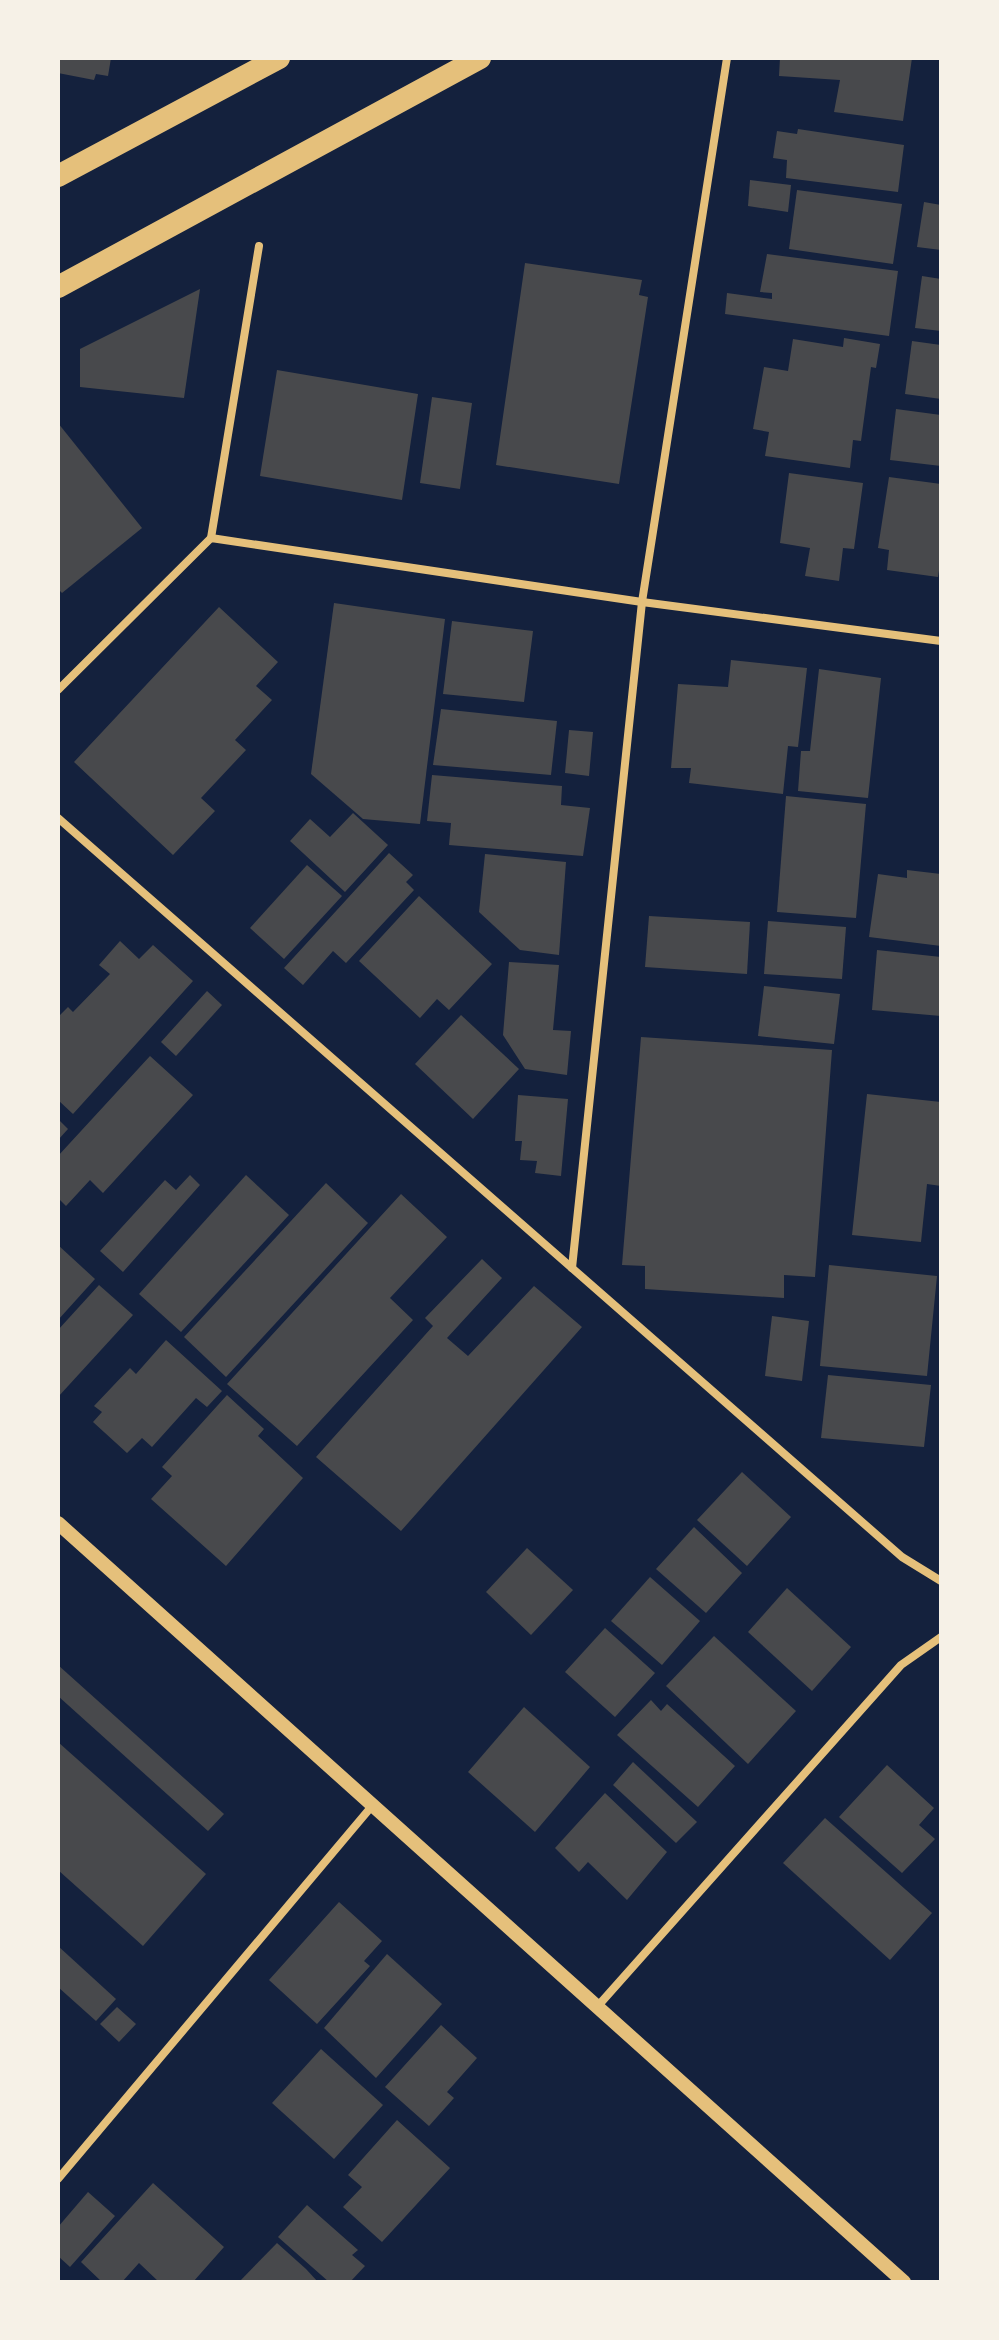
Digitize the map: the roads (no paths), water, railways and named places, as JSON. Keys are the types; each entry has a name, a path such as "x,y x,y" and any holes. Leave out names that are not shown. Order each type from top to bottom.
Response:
{"highway":[{"path":"58,176 279,58"},
{"path":"58,287 480,58"}],"street":[{"path":"572,1268 642,602 727,58"},
{"path":"58,690 211,538 259,246"},
{"path":"211,538 642,602 941,641"},
{"path":"58,818 902,1557 941,1581"},
{"path":"58,1523 904,2282"},
{"path":"597,2007 901,1665 941,1637"},
{"path":"58,2179 372,1806"}]}
